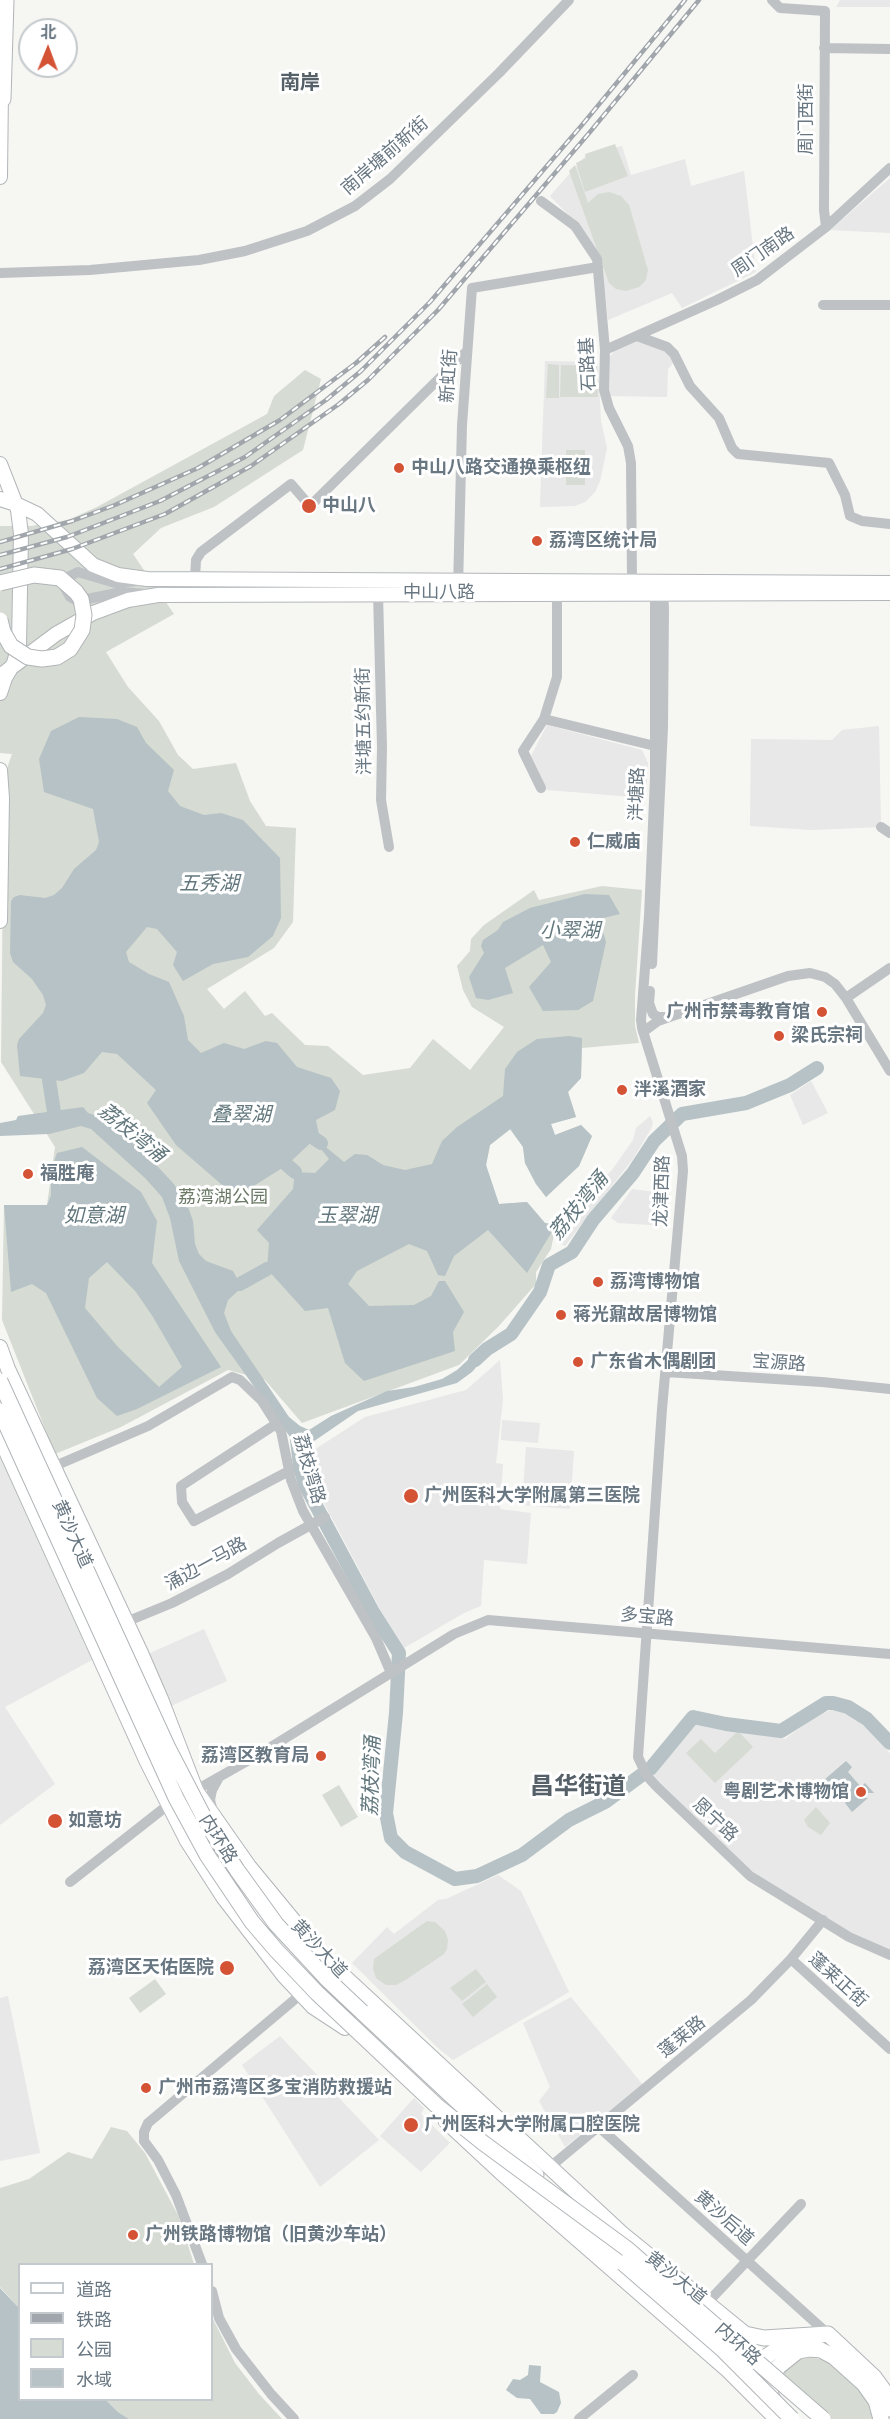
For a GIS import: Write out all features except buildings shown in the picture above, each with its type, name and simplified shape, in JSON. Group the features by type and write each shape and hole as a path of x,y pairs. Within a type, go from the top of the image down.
{"highway":[{"path":"1,97 5,7"},
{"path":"0,583 34,575 60,578 81,599 84,615 82,630 70,649 57,657 42,659 28,657 11,646 3,632 0,620"},
{"name":"黄沙大道","path":"0,1379 49,1469 78,1531 109,1631 169,1785"},
{"name":"内环路","path":"0,1379 168,1748 209,1827 276,1924 313,1964 355,2019 413,2060 626,2260 812,2419"},
{"name":"黄沙大道","path":"0,1413 33,1498 109,1631 170,1746 196,1790 249,1867 324,1958 581,2197 745,2334"},
{"name":"内环路","path":"0,1413 176,1798 197,1839 252,1922 288,1965 375,2049 444,2111 626,2247 823,2419"},
{"path":"135,1704 189,1807 239,1889 292,1954 355,2019 428,2087 443,2105"},
{"path":"217,1881 225,1869 233,1863 249,1867"},
{"name":"黄沙大道","path":"217,1881 283,1961 355,2019 549,2214 704,2349 777,2419"},
{"path":"283,1961 516,2172 626,2260 731,2357 792,2419"},
{"path":"413,2060 581,2197"},
{"path":"516,2172 549,2214"},
{"path":"704,2349 719,2354 733,2354 741,2346 745,2334 764,2338 828,2334 874,2377 885,2392 890,2409"},
{"path":"777,2419 759,2392 756,2379 759,2368 767,2356 782,2346 809,2336 828,2334"},
{"path":"777,2419 770,2391 772,2379 778,2367 798,2351 809,2349 821,2350 834,2357 864,2384 876,2401 881,2419"}],"main road":[{"path":"0,81 0,177"},
{"path":"0,464 16,504 21,534 19,637 15,658 3,675 0,693"},
{"name":"中山八路","path":"1,499 16,504 44,520 93,565 118,575 147,579 458,587 557,593 890,583"},
{"name":"中山八路","path":"3,675 56,634 93,613 128,600 158,595 378,593 458,587 632,581 678,593 890,593"},
{"path":"0,770 2,808 0,921"},
{"path":"0,1347 49,1469"},
{"path":"0,1438 33,1498"},
{"path":"109,1631 168,1805 247,1930 300,1995 321,2012 355,2019"},
{"name":"黄沙大道","path":"169,1785 217,1881"}],"street":[{"name":"南岸塘前新街","path":"0,273 102,269 199,260 245,251 307,231 355,206 390,179 491,81 569,0"},
{"name":"周门西街","path":"772,0 780,8 825,11 824,210 826,227"},
{"path":"824,48 890,48"},
{"name":"周门南路","path":"605,350 744,288 826,227 890,168"},
{"name":"石路基","path":"541,201 575,226 597,259 605,350 605,398 630,453 632,581"},
{"name":"新虹街","path":"458,587 462,425 472,288 598,267"},
{"path":"823,305 890,305"},
{"path":"637,336 667,347 674,354 690,386 719,418 732,448 738,453 829,463 845,495 850,516 862,521 890,524"},
{"path":"195,579 196,560 201,552 291,484 310,506 467,351"},
{"path":"147,579 115,583 78,572 68,577 65,588 70,597 78,601 122,592 158,595"},
{"path":"645,1034 654,941 662,790 664,621 658,589"},
{"name":"泮塘路","path":"645,1034 641,1004 649,916 658,589"},
{"name":"泮塘五约新街","path":"378,593 381,800 389,847"},
{"path":"542,788 523,751 544,719 557,677 557,593"},
{"path":"664,621 668,606 678,593"},
{"path":"544,719 655,746"},
{"path":"846,998 890,968"},
{"path":"645,1034 670,1017 797,974 810,973 825,977 835,984 846,998 890,1071"},
{"path":"649,1003 650,1009 658,1017 670,1017"},
{"name":"龙津西路","path":"645,1034 682,1156 682,1186 646,1634"},
{"name":"宝源路","path":"666,1372 822,1382 890,1389"},
{"name":"荔枝湾路","path":"49,1469 148,1426 232,1377 240,1380 255,1393 276,1424 283,1438 297,1499 376,1638 391,1673"},
{"path":"276,1424 181,1486 182,1502 194,1521 289,1471"},
{"name":"涌边一马路","path":"109,1631 172,1603 228,1574 325,1517"},
{"name":"多宝路","path":"391,1673 463,1629 488,1620 890,1654"},
{"name":"恩宁路","path":"646,1634 637,1751 645,1772 673,1803 750,1876 866,1945 890,1954"},
{"path":"169,1785 180,1790 196,1790 391,1673"},
{"path":"214,1816 210,1800 214,1783 218,1778"},
{"path":"70,1882 168,1805"},
{"name":"蓬莱路","path":"550,2167 751,2000 791,1959 823,1920"},
{"name":"蓬莱正街","path":"791,1959 890,2049"},
{"path":"201,2263 176,2195 158,2160 144,2140 144,2132 148,2123 300,1995"},
{"name":"黄沙后道","path":"599,2127 828,2334"},
{"path":"707,2303 801,2204"},
{"path":"213,2294 219,2318 236,2349 294,2419"},
{"path":"579,2419 633,2375"}],"shaded area":[{"path":"840,0 890,0 890,7 836,7"},
{"path":"622,146 631,175 685,159 691,186 744,171 756,272 682,308 672,293 608,320 601,260 577,224 550,196 587,154"},
{"path":"890,178 890,233 830,230"},
{"path":"638,340 666,351 673,363 668,369 667,397 609,396 609,358 615,350"},
{"path":"545,361 598,362 601,421 607,448 600,481 595,492 585,502 575,506 540,507"},
{"path":"547,725 642,750 648,763 646,798 547,790 531,756"},
{"path":"879,726 881,827 812,830 750,826 751,739 832,740 842,730"},
{"path":"811,1081 828,1113 803,1125 790,1095"},
{"path":"650,1116 653,1123 651,1129 633,1159 565,1246 557,1242 593,1189 612,1170 633,1140 636,1128"},
{"path":"632,1189 670,1194 667,1226 618,1223 611,1218"},
{"name":"广州医科大学附属第三医院","path":"500,1360 503,1399 496,1463 503,1464 500,1509 531,1513 527,1564 484,1560 481,1606 464,1613 404,1648 381,1611 315,1486 311,1457 317,1448 365,1417 466,1390"},
{"path":"502,1420 540,1423 538,1443 501,1440"},
{"path":"526,1447 574,1451 570,1509 522,1505"},
{"path":"0,1455 92,1660 5,1707 55,1784 0,1825"},
{"path":"204,1629 227,1681 171,1706 148,1654"},
{"path":"831,1710 848,1712 881,1741 890,1754 890,1952 872,1946 768,1883 747,1867 650,1775 694,1721 758,1730 785,1739 815,1716"},
{"path":"498,1875 521,1891 569,1992 453,2060 352,1963 387,1927 394,1934 438,1900 446,1899"},
{"path":"8,1996 40,2153 0,2161 0,1998"},
{"path":"571,1997 643,2085 565,2147 539,2101 550,2087 523,2023"},
{"path":"280,2036 379,2140 320,2187 242,2065"},
{"name":"广州医科大学附属口腔医院","path":"414,2098 424,2108 421,2114 450,2143 421,2172 380,2136"}],"green space":[{"path":"615,144 628,176 585,192 576,163 586,158 585,154"},
{"path":"575,165 588,203 598,194 609,192 621,196 629,205 648,270 646,280 639,287 626,291 616,289 609,283 569,171"},
{"path":"548,364 559,365 559,398 546,398"},
{"path":"561,365 597,366 598,397 560,397"},
{"name":"荔湾湖公园","path":"305,370 321,379 303,450 214,507 161,528 133,554 174,614 106,652 128,687 159,721 178,755 193,769 236,763 250,801 266,826 296,828 293,922 274,948 207,989 224,1009 245,991 265,1016 272,1013 305,1045 328,1046 363,1075 410,1068 433,1039 470,1070 504,1027 472,1007 463,990 457,966 470,951 471,939 484,925 534,890 539,900 602,886 642,890 635,995 635,1026 639,1043 582,1048 581,1078 568,1092 576,1117 551,1124 555,1135 581,1125 592,1136 579,1166 546,1197 525,1163 523,1147 511,1129 490,1145 486,1165 499,1204 527,1202 545,1223 556,1225 551,1249 536,1272 536,1284 498,1327 459,1365 302,1423 265,1380 228,1370 121,1427 55,1454 2,1320 4,1205 47,1205 55,1147 1,1062 4,777 12,754 0,753 0,526 31,526 68,520 97,507 267,414 274,396"},
{"path":"566,450 585,450 585,485 566,485"},
{"path":"738,1731 753,1747 715,1783 686,1753 701,1739 715,1753"},
{"path":"339,1785 358,1817 341,1827 322,1795"},
{"path":"816,1807 830,1823 821,1835 808,1827 804,1820"},
{"path":"427,1921 435,1922 445,1931 448,1940 444,1954 396,1985 386,1985 376,1978 373,1969 374,1959"},
{"path":"476,1969 486,1982 462,2001 450,1988"},
{"path":"155,1979 166,1994 140,2013 129,1998"},
{"path":"487,1984 497,1997 473,2017 462,2004"},
{"path":"111,2127 127,2131 145,2153 179,2217 194,2263 18,2263 18,2307 0,2287 0,2188 29,2179 68,2152 92,2159"},
{"path":"213,2319 235,2363 282,2419 129,2419 107,2401 213,2401"},
{"path":"806,2357 821,2359 834,2365 865,2392 875,2419 830,2419 780,2375"}],"water":[{"name":"五秀湖","path":"79,717 117,719 137,727 146,743 174,770 168,791 180,806 204,815 221,813 243,820 280,858 281,918 273,936 248,957 213,964 183,981 173,965 177,952 157,929 147,927 126,952 129,962 169,982 184,1016 188,1040 201,1053 224,1043 244,1049 266,1041 277,1043 297,1067 331,1078 340,1091 335,1110 316,1120 319,1135 287,1165 236,1197 176,1145 147,1103 156,1090 117,1054 102,1052 84,1073 62,1081 20,1076 17,1045 19,1039 43,1013 46,1005 43,995 32,979 13,962 10,953 11,901 20,895 45,898 54,895 62,888 74,869 96,850 99,842 93,809 44,792 39,759 51,731"},
{"name":"小翠湖","path":"585,894 609,895 620,914 599,919 606,942 593,1001 578,1010 543,1011 529,987 551,962 543,945 505,968 513,993 488,1000 476,998 469,977 484,953 481,946 483,940 498,930 503,922 530,908"},
{"name":"玉翠湖","path":"569,1036 582,1038 581,1078 568,1092 576,1117 551,1124 555,1135 581,1125 592,1136 579,1166 546,1197 525,1163 523,1147 510,1129 490,1145 486,1165 499,1204 527,1202 545,1223 556,1225 527,1273 488,1230 454,1256 445,1276 438,1275 427,1251 409,1244 357,1271 348,1284 369,1306 414,1305 431,1296 439,1281 445,1281 464,1312 453,1332 455,1351 364,1381 345,1363 328,1308 305,1311 267,1269 269,1243 257,1230 293,1189 295,1172 315,1173 329,1159 321,1149 321,1143 344,1162 355,1154 367,1155 383,1165 405,1170 432,1164 442,1141 457,1127 503,1096 505,1069 517,1052 537,1039"},
{"path":"83,1107 88,1113 116,1122 173,1183 186,1201 193,1221 195,1244 199,1254 206,1261 233,1271 240,1284 239,1290 228,1300 224,1313 231,1331 289,1417 300,1426 309,1430 331,1416 387,1391 414,1387 442,1379 457,1370 482,1347 490,1351 472,1372 457,1383 358,1411 304,1448 293,1446 293,1441 215,1332 179,1261 170,1218 162,1197 145,1178 91,1129 81,1126 49,1134 0,1136 0,1123 16,1120 18,1116"},
{"name":"如意湖","path":"82,1147 141,1192 157,1221 152,1263 221,1367 137,1409 117,1416 97,1398 46,1293 32,1284 11,1292 4,1205 47,1205 51,1195 51,1170 57,1153","holes":["107,1262 136,1292 182,1367 159,1387 118,1347 85,1308 89,1278"]},
{"path":"846,1761 852,1767 848,1772 861,1787 865,1783 874,1793 858,1793 858,1797 868,1798 852,1812 845,1803 849,1799 839,1788 834,1792 824,1780"},
{"path":"0,2288 18,2307 18,2401 107,2401 129,2419 0,2419"},
{"path":"529,2365 541,2366 540,2382 559,2392 561,2403 554,2414 541,2414 530,2399 517,2398 506,2390 513,2379 520,2380 528,2375"}],"waterway":[{"name":"荔枝湾涌","path":"475,1360 487,1349 511,1334 540,1292 549,1265 572,1252 593,1220 633,1173 654,1141 682,1114 746,1103 790,1085 817,1068"},
{"path":"49,1080 55,1118"},
{"path":"315,1139 321,1143"},
{"path":"287,1165 295,1172"},
{"path":"240,1284 267,1269"},
{"name":"荔枝湾涌","path":"297,1439 300,1467 305,1485 373,1612 399,1653 396,1713 386,1813 391,1838 405,1852 455,1879 477,1876 522,1855 569,1820 605,1802 651,1768 693,1717 781,1731 826,1703 833,1703 848,1707 867,1719 890,1743"}],"railway":[{"path":"0,555 67,537 160,501 245,457 326,400 361,371 430,302 582,125 685,0"},
{"path":"0,569 72,549 165,514 251,466 339,404 368,380 438,310 699,0"},
{"path":"0,542 72,521 115,505 198,468 280,420 356,363 385,337"}],"place":[{"name":"中山八路交通换乘枢纽","path":"399,468"},
{"name":"中山八","path":"309,506"},
{"name":"荔湾区统计局","path":"537,541"},
{"name":"仁威庙","path":"575,842"},
{"name":"广州市禁毒教育馆","path":"822,1012"},
{"name":"梁氏宗祠","path":"779,1036"},
{"name":"泮溪酒家","path":"622,1090"},
{"name":"福胜庵","path":"28,1174"},
{"name":"荔湾博物馆","path":"598,1282"},
{"name":"蒋光鼐故居博物馆","path":"561,1315"},
{"name":"广东省木偶剧团","path":"578,1362"},
{"name":"广州医科大学附属第三医院","path":"411,1496"},
{"name":"荔湾区教育局","path":"321,1756"},
{"name":"粤剧艺术博物馆","path":"861,1792"},
{"name":"如意坊","path":"55,1821"},
{"name":"荔湾区天佑医院","path":"227,1968"},
{"name":"广州市荔湾区多宝消防救援站","path":"146,2088"},
{"name":"广州医科大学附属口腔医院","path":"411,2125"},
{"name":"广州铁路博物馆（旧黄沙车站）","path":"133,2235"}],"district":[{"name":"南岸","path":"300,83"},
{"name":"昌华街道","path":"578,1787"}],"water label":[{"name":"叠翠湖","path":"241,1115"}]}
